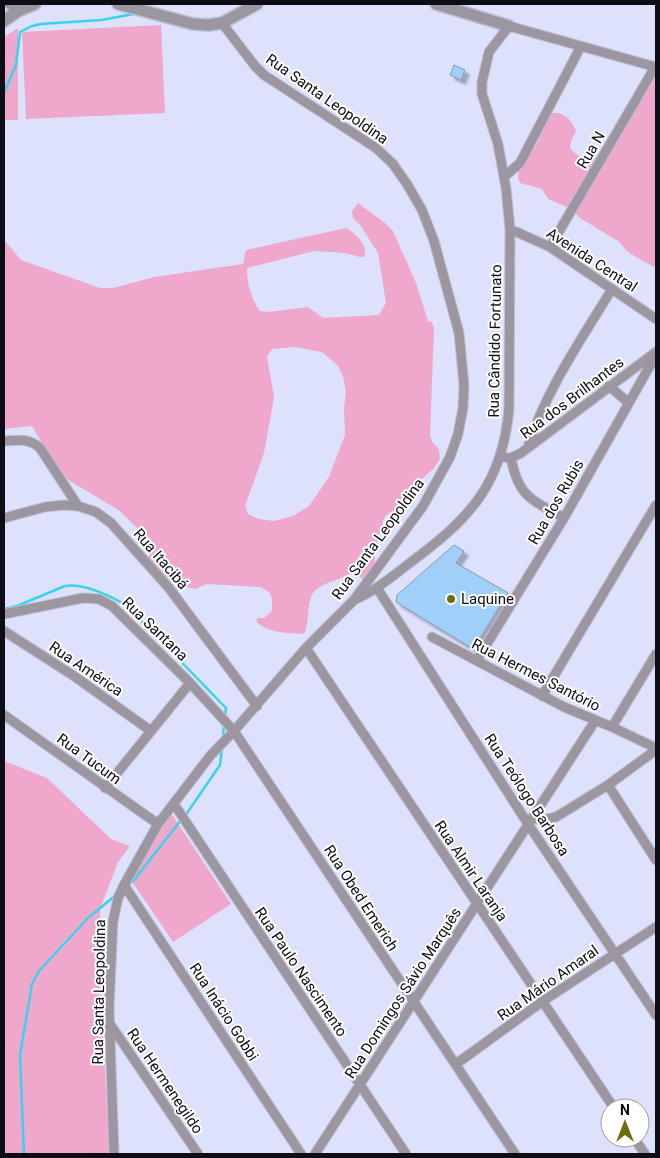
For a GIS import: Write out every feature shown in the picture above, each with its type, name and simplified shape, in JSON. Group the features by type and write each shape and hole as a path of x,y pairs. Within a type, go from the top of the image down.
{"street":[{"path":"4,22 14,7 35,4"},
{"path":"118,4 193,24 209,25 222,23 257,4"},
{"path":"436,4 656,67"},
{"name":"Rua Santa Leopoldina","path":"114,1154 110,1023 113,921 118,898 124,885 158,824 210,756 234,732 306,648 354,600 423,506 450,457 458,434 463,408 464,385 459,333 434,241 422,210 407,184 393,164 376,148 264,75 222,23"},
{"name":"Rua Cândido Fortunato","path":"354,600 377,588 437,543 472,509 488,484 501,457 507,430 509,408 510,229 498,144 482,94 482,82 488,52 509,26"},
{"path":"504,177 520,163 580,46"},
{"name":"Rua N","path":"550,247 656,67"},
{"name":"Avenida Central","path":"510,229 550,247 656,318"},
{"path":"528,448 541,410 564,367 612,289"},
{"name":"Rua dos Brilhantes","path":"511,458 528,448 609,386 656,354"},
{"name":"Rua dos Rubis","path":"477,660 564,518 656,354"},
{"path":"609,386 629,403"},
{"path":"4,441 22,440 34,442 40,448 78,506"},
{"path":"501,457 511,458 516,480 529,498 564,518"},
{"name":"Rua Itacibá","path":"4,518 45,507 64,505 78,506 96,512 111,523 169,588 257,706"},
{"path":"542,696 656,505"},
{"name":"Rua Teólogo Barbosa","path":"377,588 656,1015"},
{"name":"Rua Santana","path":"4,614 83,598 99,599 112,606 190,683 234,732"},
{"name":"Rua América","path":"4,630 74,676 151,731"},
{"name":"Rua Hermes Santório","path":"432,637 542,696 656,749"},
{"name":"Rua Almir Laranja","path":"306,648 607,1098"},
{"path":"612,727 656,654"},
{"path":"105,788 190,683"},
{"name":"Rua Tucum","path":"4,715 158,824"},
{"name":"Rua Domingos Sávio Marquês","path":"315,1154 595,721"},
{"name":"Rua Obed Emerich","path":"234,732 515,1154"},
{"path":"530,821 556,816 608,785 656,749"},
{"path":"608,785 656,860"},
{"name":"Rua Paulo Nascimento","path":"174,804 406,1154"},
{"name":"Rua Inácio Gobbi","path":"124,885 301,1154"},
{"name":"Rua Mário Amaral","path":"456,1064 543,1002 656,927"},
{"name":"Rua Hermenegildo","path":"110,1023 198,1154"}],"shaded area":[{"path":"161,25 165,113 26,119 22,32"},
{"path":"18,28 18,120 4,120 4,37"},
{"path":"656,77 656,268 633,255 618,241 580,218 571,209 548,199 542,189 520,183 518,178 519,168 539,140 543,126 552,113 564,115 574,127 576,131 571,141 570,148 572,151 586,159 597,158 611,144"},
{"path":"358,203 393,231 416,283 428,321 432,322 434,328 430,436 433,443 439,449 440,459 434,468 415,485 404,505 384,518 375,551 374,573 365,581 356,574 351,573 318,588 311,597 305,632 303,634 278,632 261,626 257,622 257,618 264,618 272,611 272,599 268,591 260,587 207,584 195,589 174,583 166,578 149,558 150,541 120,511 60,475 32,426 4,429 4,240 21,260 100,288 113,288 154,277 243,264 246,250 346,228 357,236 363,244 365,248 364,257 345,253 314,251 251,267 247,269 247,275 252,297 260,311 269,312 308,307 323,318 379,315 386,303 378,253 361,226 353,218 352,211","holes":["294,347 322,352 338,366 343,376 346,392 344,408 345,435 329,477 309,506 293,516 274,521 259,519 248,514 245,506 264,453 274,397 267,357 272,349"]},
{"path":"4,761 47,778 111,839 130,846 118,862 100,909 100,988 110,1154 4,1154"},
{"path":"171,813 231,904 173,942 131,880"}],"building":[{"path":"454,65 465,70 461,80 450,75"},
{"name":"Laquine","path":"454,545 464,551 456,563 508,593 473,649 396,602 397,595"}],"waterway":[{"path":"4,93 16,65 20,32 41,24 101,20 134,14"},
{"path":"4,609 17,606 65,586 88,588 112,598 126,605 226,708 225,717"},
{"path":"223,737 224,725"},
{"path":"185,816 220,765 222,748"},
{"path":"128,885 181,820"},
{"path":"24,1154 20,1055 32,984 39,971 88,918 116,895"}],"place":[{"name":"Laquine","path":"451,599"}]}
